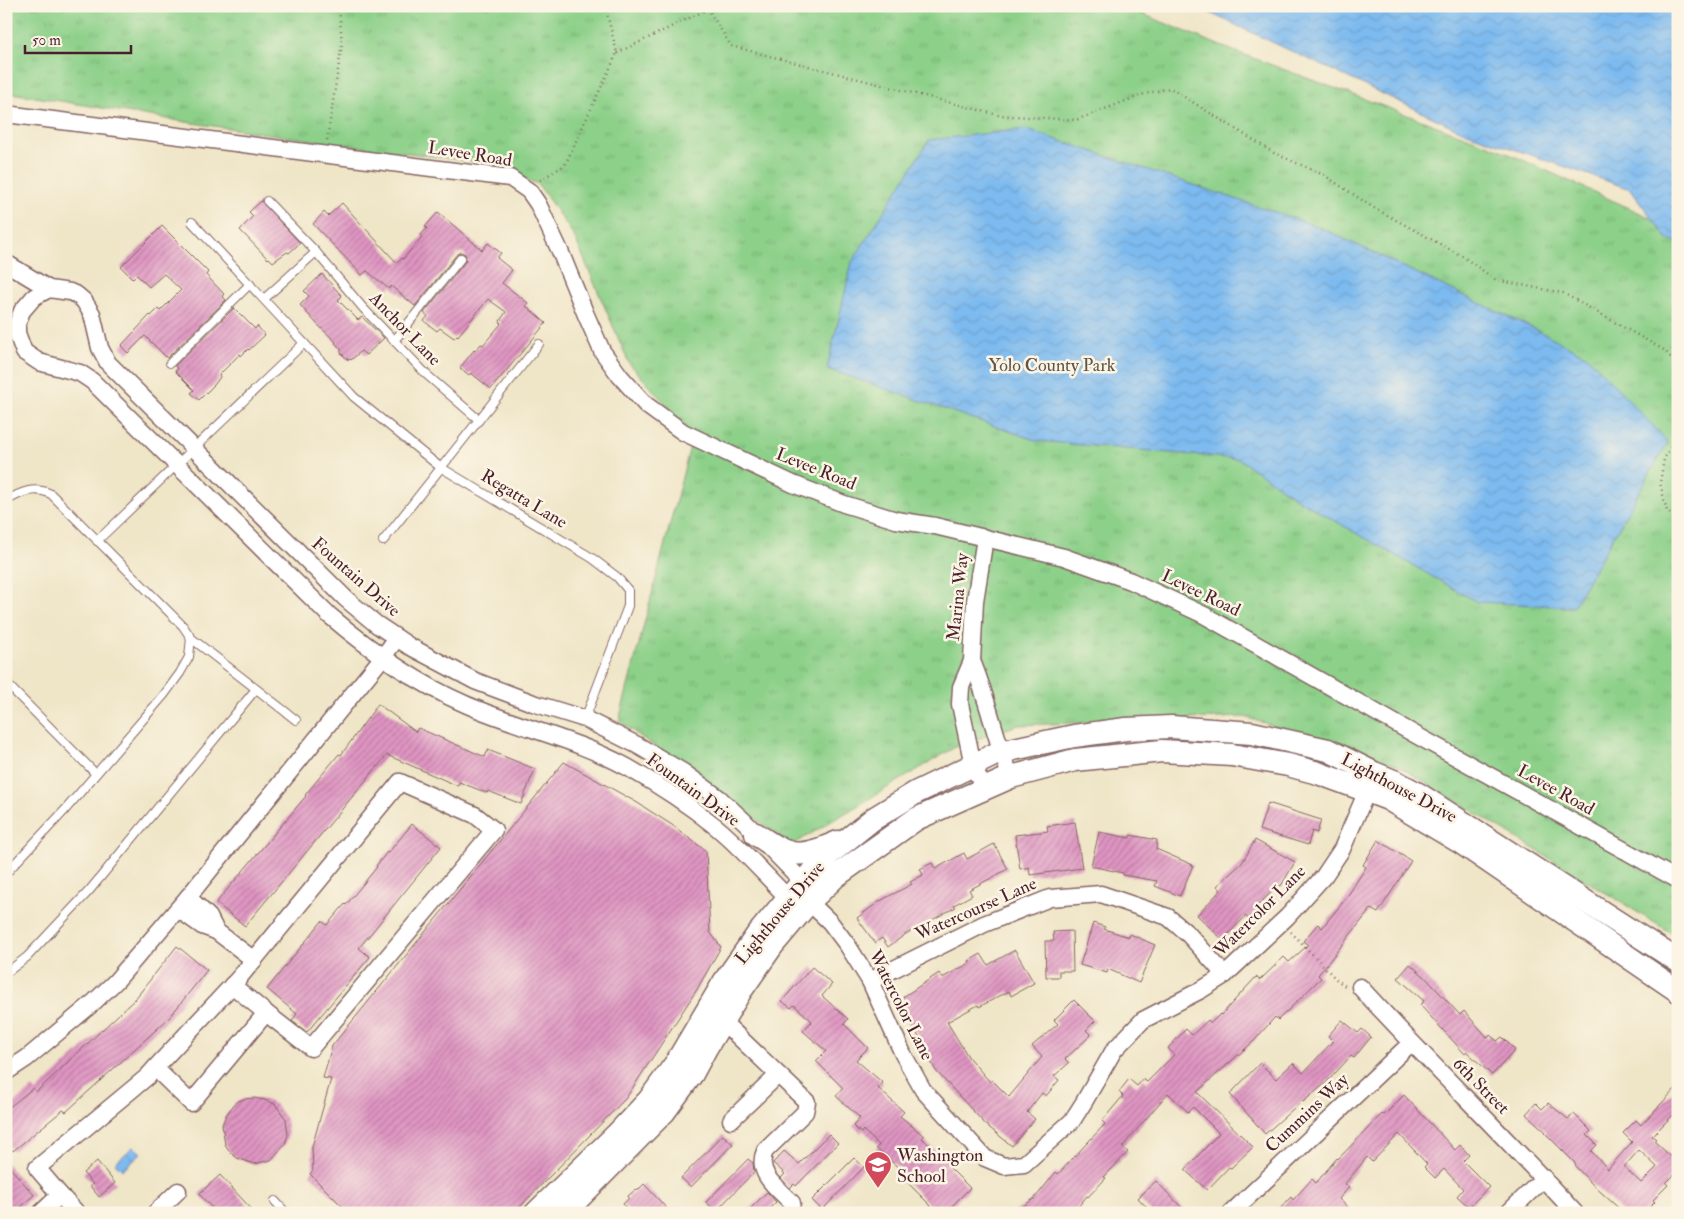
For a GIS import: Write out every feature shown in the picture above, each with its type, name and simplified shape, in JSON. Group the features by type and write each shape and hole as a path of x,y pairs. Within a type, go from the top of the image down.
{"street":[{"name":"Levee Road","path":"6,114 510,178 529,191 538,204 602,351 620,376 646,405 683,432 793,484 896,520 936,526 1064,557 1131,581 1204,615 1424,740 1678,880"},
{"name":"Fountain Drive","path":"6,263 49,290 70,292 84,301 92,314 100,348 108,363 346,599 409,646 475,682 584,719 637,745 682,772 719,798 756,834 800,894"},
{"path":"17,324 22,311 34,297 49,290"},
{"name":"Fountain Drive","path":"6,311 17,324 17,333 24,352 39,362 80,373 92,381 329,615 362,644 399,669 464,703 520,726 581,747 626,767 715,826 800,894"},
{"name":"Marina Way","path":"984,788 974,766 960,704 961,687 972,661 975,602 985,538"},
{"path":"6,1072 27,1058 93,1003 116,981 183,903 397,638"},
{"name":"Marina Way","path":"972,661 981,684 1000,752 1011,777"},
{"name":"Lighthouse Drive","path":"572,1208 664,1112 692,1074 722,1021 772,946 800,894 828,855 874,819 917,792 1000,752 1074,736 1126,729 1170,727 1252,733 1328,750 1420,795 1678,961"},
{"name":"Lighthouse Drive","path":"536,1213 649,1100 676,1063 724,982 757,935 800,894 836,876 913,821 1011,777 1075,760 1162,751 1232,756 1288,765 1318,773 1388,799 1460,842 1678,991"},
{"path":"72,1211 36,1168 147,1077 254,960 400,782 475,815 494,830 311,1048 232,985"},
{"name":"Watercolor Lane","path":"800,894 830,922 870,980 903,1054 923,1090 985,1158 1004,1166 1024,1164 1072,1121 1114,1050 1143,1020 1201,990 1225,974 1282,921 1324,876 1342,849 1367,791"},
{"path":"756,834 777,849 796,854 814,852 852,835"},
{"name":"Watercourse Lane","path":"870,980 984,924 1050,898 1101,894 1168,917 1189,935 1225,974"},
{"path":"183,903 202,926 216,931 254,960"},
{"name":"6th Street","path":"1360,987 1411,1043 1576,1213"},
{"path":"155,1068 191,1103 266,1013"},
{"path":"722,1021 807,1102 805,1112 765,1152 761,1159 765,1175 792,1203"},
{"name":"Cummins Way","path":"1231,1213 1411,1043"},
{"path":"731,1120 778,1074"},
{"path":"1508,1213 1544,1178"},
{"path":"155,1213 178,1191"},
{"path":"41,1213 60,1195"}],"lane":[{"name":"Anchor Lane","path":"267,201 316,252 363,308 394,341 427,375 479,420"},
{"name":"Regatta Lane","path":"192,222 354,396 440,467 592,558 617,577 628,590 628,606 584,719"},
{"path":"264,299 316,252"},
{"path":"394,341 461,258"},
{"path":"170,363 250,284"},
{"path":"97,541 304,343"},
{"path":"383,541 539,344"},
{"path":"6,501 16,495 40,489 51,494 183,626 192,638 296,720"},
{"path":"6,874 65,810 164,695 180,673 189,656 192,638"},
{"path":"6,683 95,774"},
{"path":"6,973 27,957 89,891 256,689"},
{"path":"275,1201 286,1213"}],"path":[{"path":"325,154 342,44 339,6"},
{"path":"529,191 540,180 565,166 617,53 605,6"},
{"path":"617,53 708,9 731,46 998,114 1076,120 1144,94 1170,88 1274,153 1324,175 1374,208 1462,256 1496,280 1563,293 1664,350 1678,365"},
{"path":"1678,434 1664,459 1660,483 1667,511 1678,521"},
{"path":"1282,921 1336,979 1352,992 1360,987"}],"green space":[{"name":"Yolo County Park","path":"6,6 1123,6 1223,47 1494,147 1678,230 1678,937 1397,765 1245,717 1018,725 957,746 792,845 619,721 693,435 629,363 574,236 538,184 478,162 186,122 6,92"}],"water":[{"path":"1195,6 1678,6 1678,243 1667,238 1630,189 1464,132"},
{"path":"1025,129 1317,226 1545,334 1587,356 1668,442 1573,607 1477,602 1302,502 1239,459 1038,441 827,369 852,262 929,140"},
{"path":"134,1146 141,1153 122,1170 115,1163"}],"building":[{"path":"261,201 300,243 289,253 287,252 273,262 240,230 253,216 249,212"},
{"path":"342,203 397,263 403,259 422,237 421,235 427,228 425,227 438,212 482,250 488,243 501,253 497,258 512,270 502,283 528,303 526,306 546,323 491,389 471,373 469,375 460,368 474,350 481,344 483,345 501,324 500,321 506,312 488,299 458,336 454,338 440,328 437,331 424,321 428,316 424,313 466,261 465,254 461,252 457,254 415,306 391,286 389,289 367,271 362,275 313,224 324,212 328,216"},
{"path":"162,226 208,272 206,275 224,294 222,296 226,300 167,358 145,336 128,353 121,346 150,315 158,309 160,311 181,290 164,274 149,287 137,275 133,279 121,267"},
{"path":"322,274 342,296 338,300 358,320 362,317 384,338 366,355 361,351 351,360 348,360 341,353 341,349 336,342 300,305 309,296 304,291"},
{"path":"234,308 255,329 257,326 265,335 249,350 241,356 240,354 219,375 220,377 215,384 199,400 191,393 194,390 175,371 178,369 175,366"},
{"path":"378,704 416,732 418,728 485,757 488,750 535,769 521,804 459,782 458,786 387,755 245,926 216,903 339,754 341,755"},
{"path":"564,762 636,802 672,825 706,851 710,932 721,947 696,991 626,1098 514,1213 349,1213 310,1174 313,1170 312,1147 331,1079 323,1078 332,1046"},
{"path":"1268,803 1321,820 1317,833 1312,831 1308,845 1259,830"},
{"path":"1075,822 1082,868 1030,875 1029,867 1020,869 1015,835 1048,831 1047,826"},
{"path":"412,824 441,847 359,948 370,957 307,1032 292,1021 297,1014 267,989 322,921 327,925 346,905 387,852"},
{"path":"1099,832 1130,838 1130,835 1157,840 1156,849 1193,865 1180,896 1155,886 1157,881 1123,875 1123,873 1091,866"},
{"path":"1255,840 1295,862 1281,886 1279,885 1257,906 1260,909 1248,919 1246,916 1223,940 1197,915 1221,890 1217,886 1242,863"},
{"path":"1378,840 1411,861 1378,913 1371,909 1318,975 1321,978 1278,1020 1275,1017 1254,1041 1197,1092 1253,1147 1231,1168 1229,1167 1207,1190 1185,1170 1219,1133 1193,1107 1188,1112 1168,1093 1122,1147 1128,1152 1073,1213 1013,1213 1035,1198 1056,1172 1058,1174 1105,1124 1102,1121 1123,1096 1119,1092 1129,1079 1137,1086 1143,1079 1147,1082 1174,1055 1168,1048 1186,1029 1192,1035 1208,1020 1211,1023 1221,1015 1256,977 1260,980 1284,957 1289,962 1308,945 1303,941 1318,924 1322,928 1347,897 1366,867 1363,865"},
{"path":"994,844 1008,869 969,890 972,895 954,905 956,907 906,934 888,947 882,938 875,943 857,918 880,901 912,884 910,882 923,875 920,869 932,863 935,869 964,853 967,859"},
{"path":"1093,923 1105,927 1104,929 1129,937 1130,934 1155,945 1139,983 1108,969 1107,973 1080,965"},
{"path":"1072,931 1073,971 1059,971 1059,977 1046,977 1045,941 1054,941 1053,932"},
{"path":"177,946 207,970 169,1018 66,1112 63,1110 13,1151 6,1143 6,1110 33,1088 36,1092 135,999"},
{"path":"1015,950 1034,983 1011,996 1009,991 947,1022 969,1058 990,1082 992,1080 1009,1097 1042,1057 1032,1046 1058,1024 1054,1020 1074,1000 1095,1021 1086,1030 1091,1035 1065,1059 1069,1063 1054,1076 1059,1080 1046,1096 1042,1093 1027,1112 1035,1119 1012,1146 985,1124 936,1071 930,1060 932,1058 900,1006 907,1003 903,997 939,973 942,978 970,963 969,961 981,954 988,965"},
{"path":"1410,964 1425,977 1460,1015 1464,1011 1488,1038 1490,1035 1497,1041 1502,1037 1515,1050 1492,1075 1467,1052 1465,1054 1420,1005 1424,1001 1398,978"},
{"path":"812,967 832,984 822,996 848,1019 844,1024 868,1048 856,1060 883,1083 878,1088 904,1112 900,1116 924,1136 922,1138 970,1188 945,1213 938,1213 897,1172 900,1169 876,1148 879,1145 863,1130 861,1133 853,1126 860,1118 836,1096 843,1088 816,1061 826,1051 803,1031 812,1021 794,1005 791,1008 782,1001"},
{"path":"1342,1020 1358,1033 1362,1029 1371,1037 1354,1058 1351,1056 1327,1082 1302,1101 1265,1134 1230,1094 1260,1063 1276,1079 1293,1063 1303,1073 1333,1041 1328,1036"},
{"path":"1678,1086 1678,1110 1652,1136 1656,1139 1654,1141 1678,1163 1678,1171 1666,1183 1668,1185 1653,1200 1655,1202 1644,1213 1624,1213 1593,1185 1546,1132 1526,1114 1536,1103 1542,1109 1548,1103 1568,1119 1574,1114 1591,1131 1587,1135 1597,1145 1591,1151 1608,1169 1632,1142 1623,1133 1636,1120 1641,1125","holes":["1639,1150 1657,1167 1641,1183 1624,1167"]},
{"path":"1404,1095 1455,1150 1460,1145 1469,1155 1463,1161 1489,1187 1469,1207 1457,1196 1463,1189 1444,1169 1435,1178 1424,1167 1427,1164 1399,1134 1372,1162 1367,1157 1345,1184 1349,1187 1339,1199 1354,1213 1276,1213 1291,1197 1293,1200 1312,1179 1316,1183 1337,1158"},
{"path":"254,1098 275,1104 286,1119 288,1135 285,1144 271,1160 254,1164 237,1158 230,1152 225,1144 222,1125 226,1115 236,1102"},
{"path":"829,1134 838,1143 796,1186 794,1184 790,1188 781,1178 785,1174 773,1163 784,1151 799,1164"},
{"path":"723,1135 733,1144 691,1187 681,1178"},
{"path":"854,1158 864,1167 822,1210 812,1200"},
{"path":"748,1159 753,1163 754,1172 716,1211 706,1202"},
{"path":"97,1161 115,1183 99,1197 90,1186 93,1184 83,1173"},
{"path":"6,1163 34,1195 14,1213 6,1213"},
{"path":"220,1175 255,1213 217,1213 199,1194"},
{"path":"1156,1181 1187,1213 1152,1213 1138,1198"},
{"path":"644,1184 671,1213 630,1213 623,1204 629,1198 628,1196"},
{"path":"767,1192 776,1202 765,1213 746,1213"}],"place":[{"name":"Washington School","path":"878,1189"}]}
